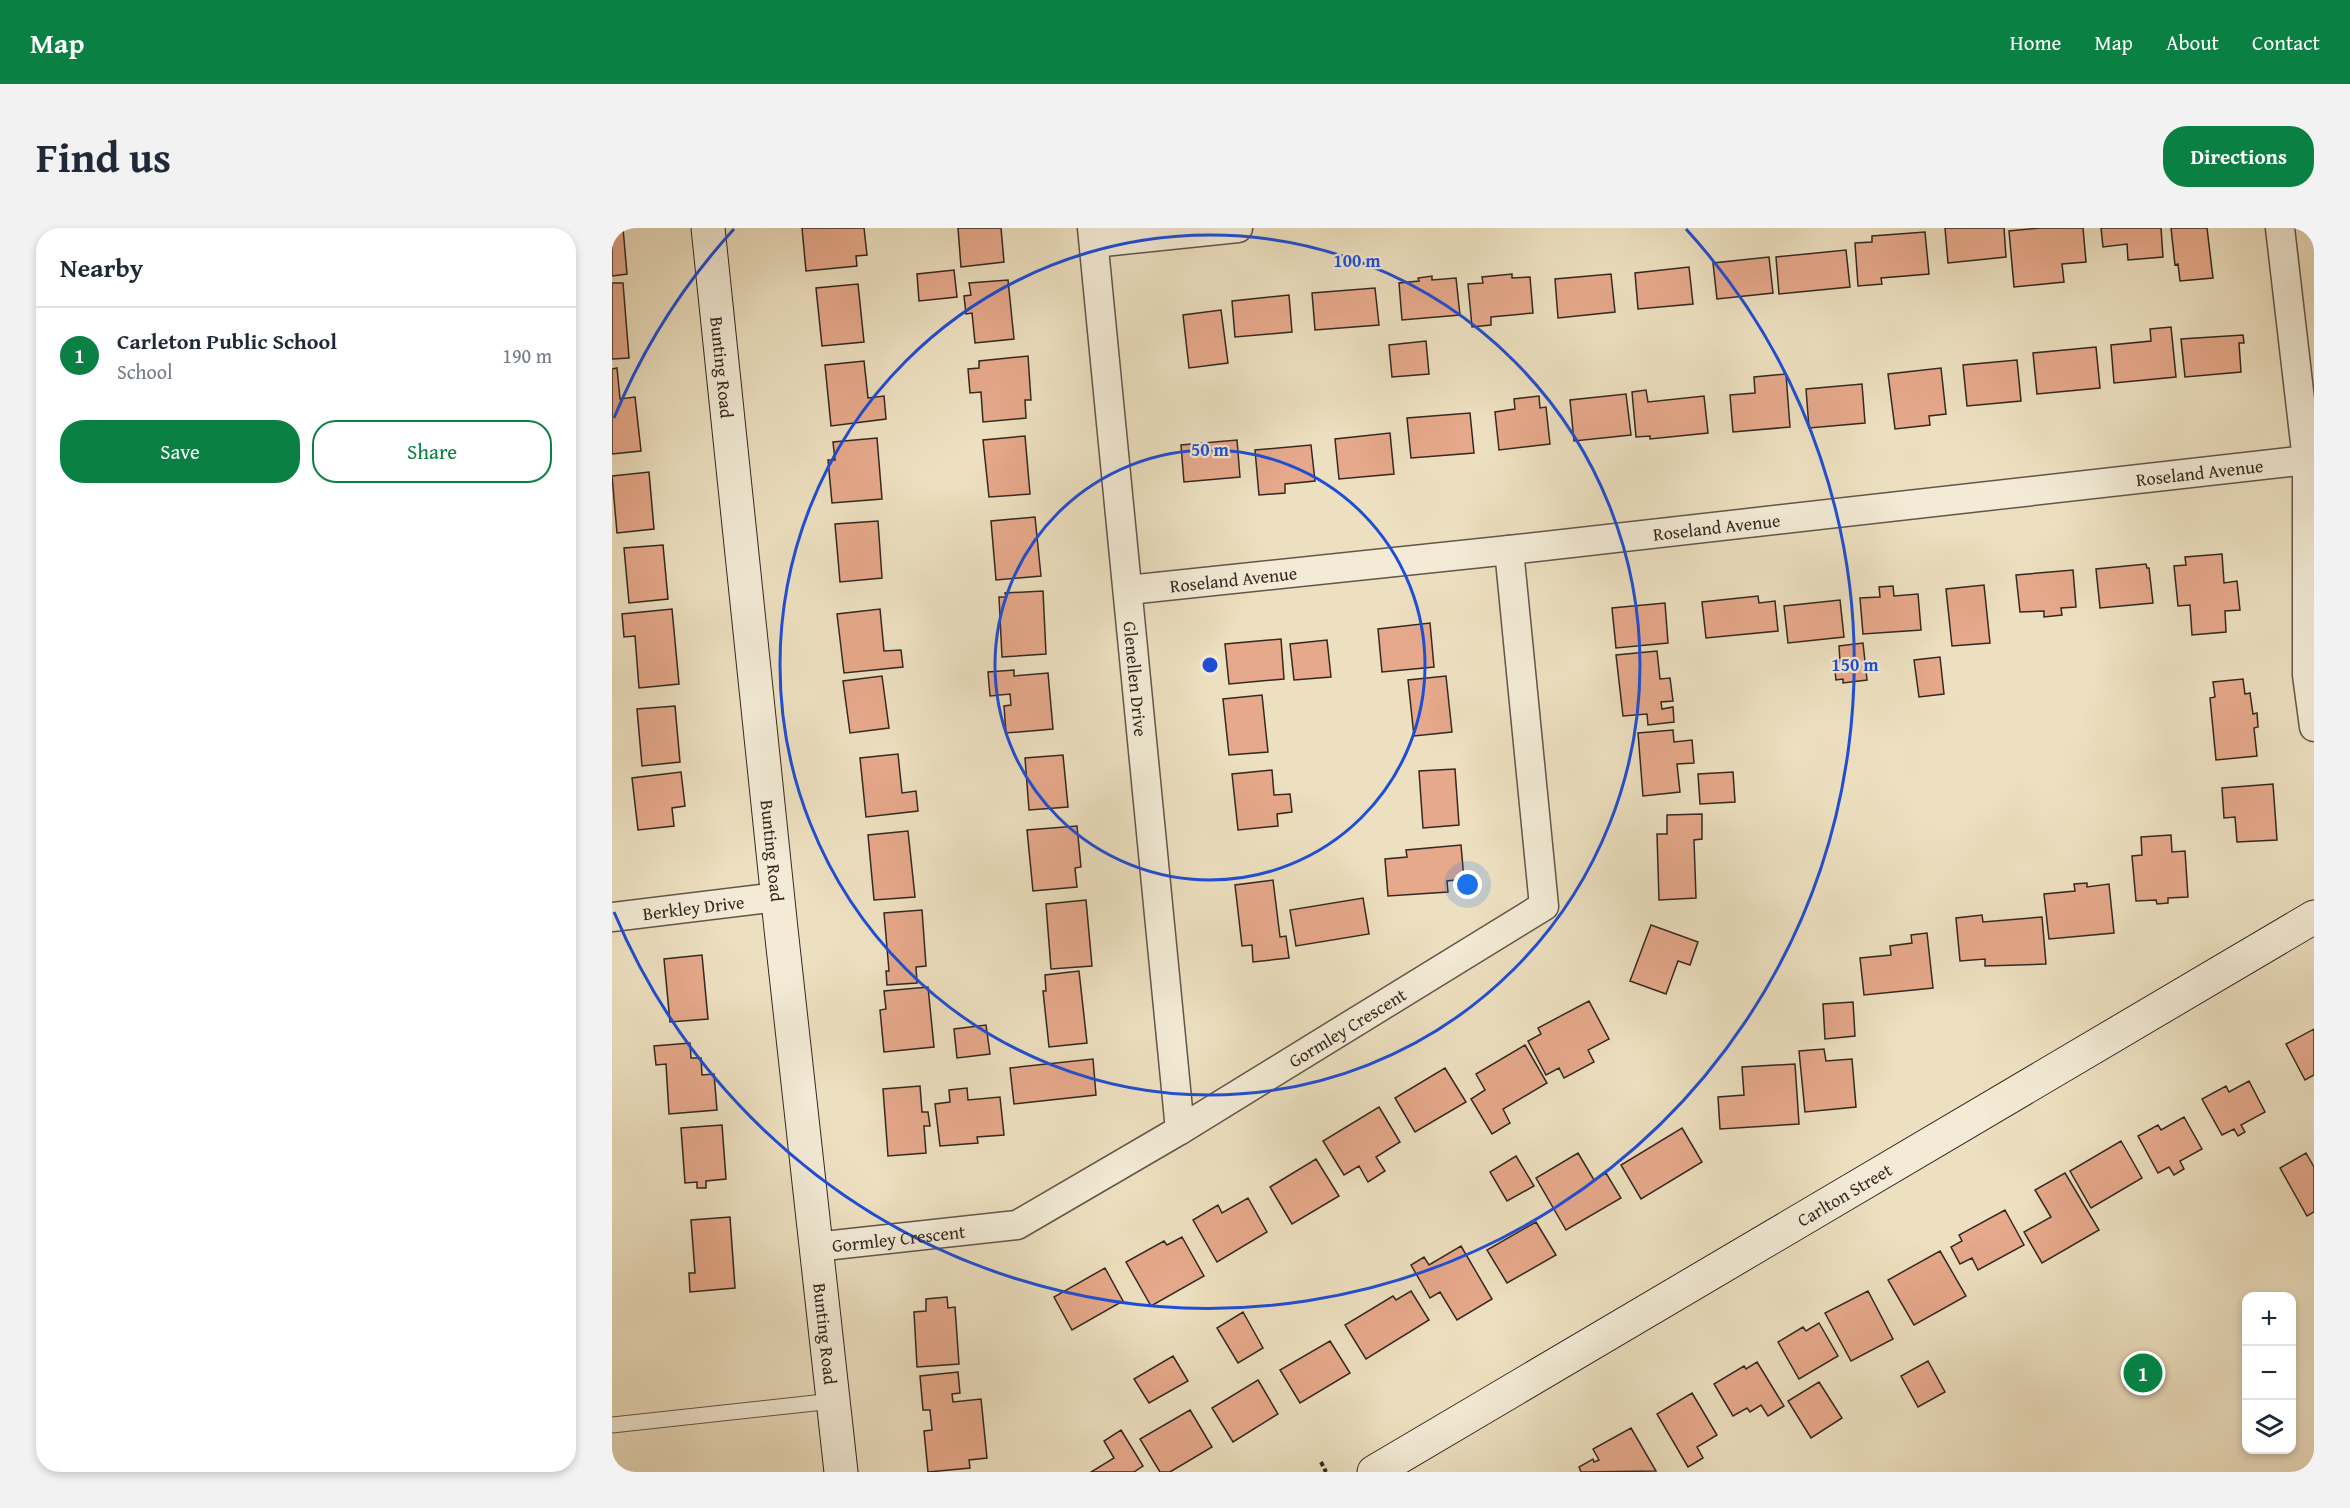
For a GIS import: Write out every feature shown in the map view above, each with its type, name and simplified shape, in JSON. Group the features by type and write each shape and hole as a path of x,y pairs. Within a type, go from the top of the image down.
{"main road":[{"name":"Bunting Road","path":"708,228 777,897 841,1472"},
{"name":"Carlton Street","path":"1374,1472 2314,916"}],"street":[{"path":"1093,235 1238,228"},
{"path":"2280,228 2307,460 2307,675 2314,726"},
{"name":"Glenellen Drive","path":"1093,235 1180,1130"},
{"name":"Roseland Avenue","path":"1128,590 1509,550 2307,460"},
{"name":"Gormley Crescent","path":"815,1248 1017,1225 1180,1130 1544,906 1509,550"},
{"name":"Berkley Drive","path":"612,917 777,897"}],"lane":[{"path":"612,1425 833,1401"}],"path":[{"path":"1321,1462 1326,1472"}],"building":[{"path":"612,228 623,228 627,274 612,276"},
{"path":"802,228 864,228 867,255 856,256 857,266 806,271"},
{"path":"958,228 1001,228 1004,262 961,267"},
{"path":"1945,228 2004,228 2006,257 1948,263"},
{"path":"2083,228 2086,262 2062,264 2064,282 2014,287 2009,231"},
{"path":"2101,228 2161,228 2163,257 2128,260 2127,244 2103,247"},
{"path":"2171,228 2207,228 2213,278 2180,281 2178,264 2175,265"},
{"path":"1925,232 1929,274 1881,278 1882,284 1858,286 1855,243 1872,242 1872,236"},
{"path":"1846,250 1850,287 1779,294 1776,257"},
{"path":"1769,257 1773,293 1717,299 1713,263"},
{"path":"1689,267 1693,304 1638,309 1635,273"},
{"path":"954,270 957,297 919,301 917,274"},
{"path":"1512,274 1512,278 1530,277 1533,313 1491,317 1491,325 1472,327 1468,284 1483,283 1482,277"},
{"path":"1611,274 1615,312 1558,318 1555,279"},
{"path":"1432,276 1432,280 1456,278 1460,315 1402,320 1399,283 1419,281 1418,278"},
{"path":"1008,280 1014,339 975,343 972,313 966,314 964,296 971,295 969,283"},
{"path":"612,283 623,283 629,358 612,359"},
{"path":"858,284 864,342 822,346 816,288"},
{"path":"1375,288 1379,325 1315,330 1312,293"},
{"path":"1289,295 1292,332 1235,337 1232,301"},
{"path":"1221,310 1228,363 1189,368 1183,315"},
{"path":"2171,327 2176,377 2114,383 2111,345 2151,341 2150,329"},
{"path":"2243,335 2244,343 2239,343 2241,372 2185,377 2181,339"},
{"path":"1426,341 1429,374 1392,377 1389,345"},
{"path":"2096,347 2100,388 2037,394 2033,353"},
{"path":"1028,356 1031,400 1025,400 1026,418 983,422 981,392 970,393 968,369 979,368 979,361"},
{"path":"2017,360 2021,401 1967,406 1963,365"},
{"path":"864,361 868,398 884,396 886,419 831,426 825,365"},
{"path":"617,368 620,399 635,397 641,451 612,454 612,369"},
{"path":"1941,368 1946,414 1929,416 1930,425 1895,429 1888,374"},
{"path":"1786,374 1790,427 1733,432 1730,395 1755,393 1754,377"},
{"path":"1862,384 1865,423 1809,428 1806,389"},
{"path":"1646,390 1648,402 1704,396 1708,433 1650,439 1650,436 1636,437 1632,392"},
{"path":"1626,394 1631,435 1574,441 1570,400"},
{"path":"1539,396 1540,408 1546,407 1550,444 1499,450 1495,412 1515,409 1514,399"},
{"path":"1470,413 1474,453 1411,458 1407,418"},
{"path":"1390,433 1394,474 1339,479 1335,439"},
{"path":"1025,436 1030,494 989,497 983,440"},
{"path":"877,438 882,499 832,503 828,460 835,460 833,442"},
{"path":"1237,440 1240,477 1184,482 1181,445"},
{"path":"1311,445 1315,481 1285,484 1285,493 1259,495 1255,450"},
{"path":"649,472 654,529 617,533 612,476"},
{"path":"1035,517 1041,576 996,580 991,521"},
{"path":"878,521 882,578 840,582 835,524"},
{"path":"663,545 668,599 629,603 624,548"},
{"path":"2222,554 2224,583 2237,581 2240,610 2225,611 2226,632 2192,635 2190,605 2178,606 2174,566 2186,565 2185,557"},
{"path":"2146,564 2149,568 2153,603 2100,608 2096,569"},
{"path":"2073,570 2076,607 2061,608 2062,615 2044,617 2044,611 2020,612 2016,575"},
{"path":"1984,585 1990,643 1952,646 1946,589"},
{"path":"1893,586 1894,596 1918,594 1921,630 1863,634 1860,598 1880,597 1879,587"},
{"path":"1043,591 1046,654 1002,657 999,597 1006,597 1005,593"},
{"path":"1758,596 1759,603 1775,601 1778,631 1706,638 1702,602"},
{"path":"1840,600 1844,637 1788,643 1784,606"},
{"path":"1665,603 1668,643 1616,648 1612,608"},
{"path":"672,609 679,684 639,688 635,636 624,637 622,614"},
{"path":"880,609 884,651 901,650 903,667 844,673 837,614"},
{"path":"1430,623 1434,667 1382,672 1378,629"},
{"path":"1281,639 1284,679 1229,684 1225,644"},
{"path":"1327,640 1331,677 1294,680 1290,644"},
{"path":"1863,643 1867,680 1843,683 1843,679 1836,680 1834,662 1840,662 1839,646"},
{"path":"1657,651 1660,679 1670,678 1673,701 1661,702 1662,709 1673,707 1674,722 1648,725 1647,714 1623,716 1616,655"},
{"path":"1940,657 1944,694 1919,697 1914,660"},
{"path":"1014,670 1014,676 1048,673 1053,729 1006,733 1004,706 1011,705 1010,694 990,696 988,672"},
{"path":"882,676 889,728 850,733 843,681"},
{"path":"1446,676 1452,732 1414,736 1408,680"},
{"path":"2243,679 2245,694 2250,693 2253,714 2257,713 2258,727 2254,728 2257,756 2216,760 2210,698 2215,697 2213,682"},
{"path":"1262,695 1268,752 1229,755 1223,699"},
{"path":"675,706 680,762 642,766 637,709"},
{"path":"1673,730 1674,742 1692,740 1694,763 1677,764 1680,792 1643,796 1638,733"},
{"path":"898,754 902,793 916,791 918,811 866,817 860,758"},
{"path":"1063,755 1068,807 1029,810 1025,758"},
{"path":"1455,769 1459,825 1423,828 1419,771"},
{"path":"1272,770 1274,795 1290,794 1292,812 1277,814 1278,826 1238,830 1232,774"},
{"path":"681,772 685,806 672,808 674,826 638,830 632,778"},
{"path":"1733,772 1735,802 1700,804 1698,774"},
{"path":"2273,784 2277,840 2237,842 2235,817 2224,818 2222,788"},
{"path":"1702,814 1702,839 1694,840 1696,898 1659,900 1657,834 1667,834 1667,815"},
{"path":"1077,826 1081,867 1075,868 1077,887 1033,891 1027,830"},
{"path":"908,831 915,897 874,900 868,835"},
{"path":"2171,835 2172,852 2185,851 2188,897 2168,898 2168,903 2157,904 2156,900 2136,901 2132,856 2142,855 2141,837"},
{"path":"1461,845 1464,879 1447,881 1448,892 1388,896 1385,859 1407,857 1406,850"},
{"path":"1273,880 1280,937 1286,936 1289,958 1253,962 1252,945 1242,946 1235,885"},
{"path":"2087,883 2087,887 2109,884 2114,933 2049,939 2044,894 2075,891 2074,884"},
{"path":"1363,898 1369,934 1296,946 1290,910"},
{"path":"1086,900 1092,966 1051,969 1046,904"},
{"path":"922,910 926,966 916,967 917,983 887,985 886,971 889,971 884,913"},
{"path":"1982,915 1983,922 2042,917 2046,964 1985,966 1985,959 1960,961 1956,918"},
{"path":"1651,925 1698,942 1690,965 1678,961 1666,994 1630,981"},
{"path":"1927,933 1933,988 1864,995 1860,958 1891,955 1890,946 1912,943 1911,935"},
{"path":"702,955 708,1019 670,1022 664,959"},
{"path":"1079,971 1087,1043 1049,1047 1043,991 1046,991 1045,975"},
{"path":"928,987 934,1047 884,1052 880,1010 886,1009 884,991"},
{"path":"1589,1001 1609,1039 1588,1050 1594,1062 1564,1078 1559,1068 1546,1075 1528,1041 1541,1034 1538,1028"},
{"path":"1853,1002 1855,1036 1825,1039 1823,1004"},
{"path":"986,1025 990,1054 957,1058 954,1029"},
{"path":"2314,1029 2314,1075 2305,1080 2286,1044"},
{"path":"690,1043 691,1058 701,1058 702,1075 714,1074 717,1110 669,1114 666,1064 656,1065 654,1046"},
{"path":"1525,1045 1547,1083 1503,1109 1510,1123 1492,1134 1471,1099 1485,1090 1476,1074"},
{"path":"1824,1049 1826,1061 1852,1059 1856,1107 1805,1112 1799,1051"},
{"path":"1093,1059 1096,1095 1014,1104 1010,1068"},
{"path":"1795,1064 1799,1124 1720,1129 1718,1097 1744,1095 1742,1067"},
{"path":"1445,1068 1466,1102 1415,1132 1395,1098"},
{"path":"2249,1081 2265,1112 2241,1125 2245,1132 2238,1136 2234,1129 2222,1135 2202,1099 2226,1086 2229,1092"},
{"path":"920,1086 922,1112 928,1112 930,1126 924,1126 926,1153 888,1156 883,1089"},
{"path":"967,1088 968,1100 1000,1097 1004,1135 977,1137 978,1143 940,1146 935,1104 950,1102 949,1090"},
{"path":"1379,1107 1400,1142 1376,1157 1385,1171 1368,1182 1359,1166 1344,1175 1323,1141"},
{"path":"2184,1117 2202,1149 2180,1161 2184,1169 2174,1175 2169,1167 2158,1173 2138,1136 2158,1125 2161,1130"},
{"path":"722,1125 726,1179 706,1181 706,1188 697,1188 697,1182 685,1183 681,1128"},
{"path":"1682,1128 1702,1162 1641,1199 1621,1165"},
{"path":"2121,1141 2142,1178 2091,1208 2070,1171"},
{"path":"1578,1153 1594,1180 1606,1173 1621,1198 1566,1230 1536,1178"},
{"path":"2306,1153 2314,1167 2314,1212 2307,1216 2280,1168"},
{"path":"1516,1156 1534,1186 1507,1201 1490,1172"},
{"path":"1316,1159 1339,1196 1292,1224 1270,1187"},
{"path":"2065,1173 2099,1230 2042,1263 2024,1232 2051,1217 2035,1190"},
{"path":"1248,1198 1267,1232 1217,1262 1193,1220 1218,1205 1222,1213"},
{"path":"2005,1210 2024,1245 1978,1270 1972,1258 1960,1264 1951,1247 1962,1241 1959,1235"},
{"path":"730,1217 735,1288 690,1292 689,1273 695,1273 691,1220"},
{"path":"1536,1222 1556,1255 1507,1283 1487,1250"},
{"path":"1182,1237 1204,1276 1151,1306 1126,1262 1164,1241 1167,1245"},
{"path":"1461,1246 1492,1299 1457,1320 1440,1292 1430,1298 1411,1265 1424,1257 1429,1265"},
{"path":"1940,1251 1966,1296 1914,1325 1888,1280"},
{"path":"1105,1268 1123,1301 1072,1330 1054,1297"},
{"path":"1411,1291 1429,1320 1366,1359 1345,1325 1393,1296 1396,1300"},
{"path":"1868,1291 1893,1339 1851,1361 1825,1313"},
{"path":"947,1297 948,1308 955,1307 959,1364 917,1367 914,1312 926,1311 926,1299"},
{"path":"1243,1312 1263,1348 1238,1363 1217,1328"},
{"path":"1819,1323 1838,1356 1799,1379 1778,1342 1803,1327 1806,1331"},
{"path":"1330,1341 1350,1373 1300,1403 1280,1370"},
{"path":"1173,1356 1188,1381 1149,1403 1134,1379"},
{"path":"1928,1361 1945,1392 1918,1407 1901,1376"},
{"path":"1757,1362 1784,1406 1768,1416 1761,1405 1750,1412 1747,1408 1733,1416 1714,1384 1744,1366 1746,1369"},
{"path":"958,1372 960,1393 952,1394 953,1402 981,1399 987,1458 969,1460 970,1468 928,1472 924,1431 932,1430 930,1410 923,1410 920,1376"},
{"path":"1258,1380 1278,1414 1233,1442 1212,1408"},
{"path":"1819,1382 1842,1418 1811,1438 1788,1401"},
{"path":"1692,1393 1717,1435 1697,1447 1703,1458 1688,1467 1657,1414"},
{"path":"1190,1410 1212,1447 1170,1472 1160,1472 1140,1439"},
{"path":"1631,1428 1656,1471 1581,1472 1579,1467 1593,1459 1594,1462 1599,1460 1593,1449"},
{"path":"1121,1430 1143,1466 1134,1472 1091,1472 1114,1458 1104,1441"}],"place":[{"name":"Carleton Public School","path":"2143,1373"}]}
